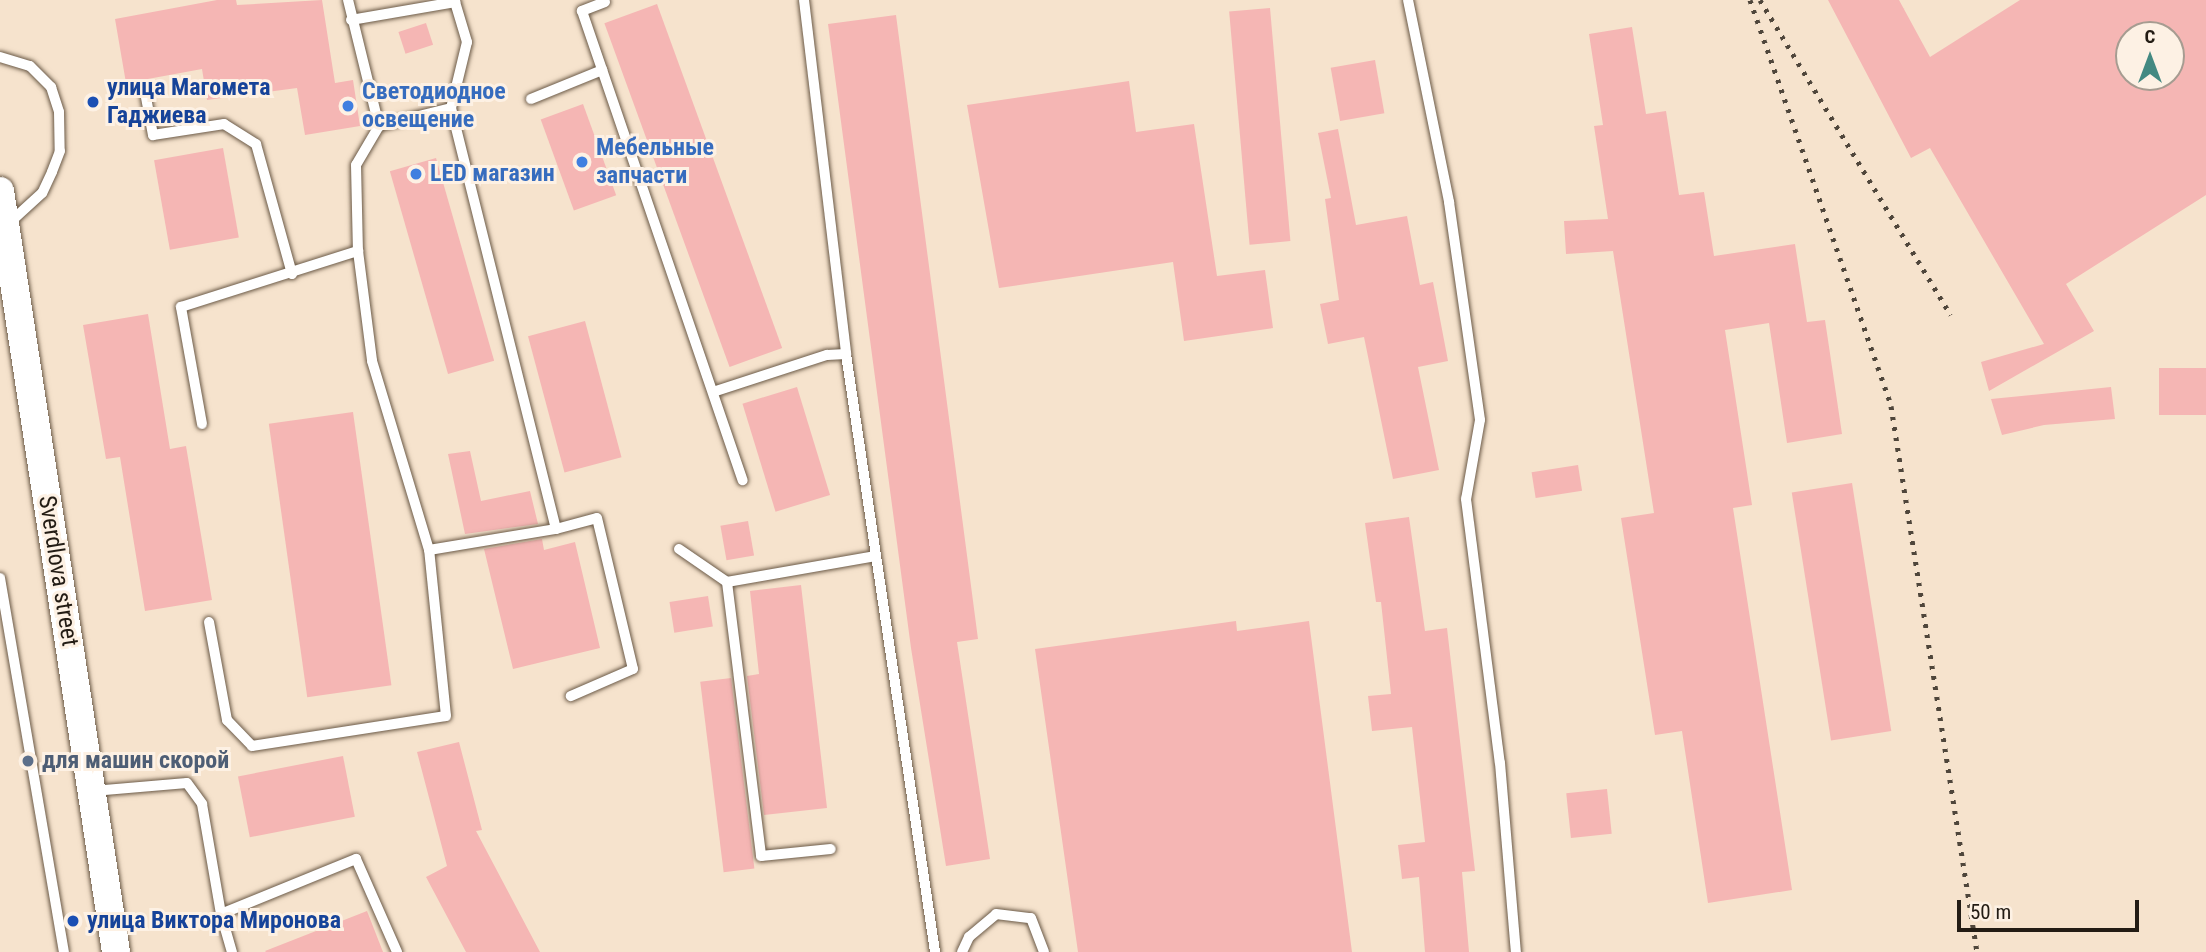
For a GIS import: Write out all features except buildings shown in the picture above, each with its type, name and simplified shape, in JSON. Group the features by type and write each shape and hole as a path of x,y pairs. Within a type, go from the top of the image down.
{"street":[{"name":"Sverdlova street","path":"0,191 116,952"}],"lane":[{"path":"348,0 379,127"},
{"path":"804,0 846,354 935,952"},
{"path":"1408,0 1449,202 1480,420 1466,499 1500,763 1516,952"},
{"path":"607,1 582,11 716,391 743,480"},
{"path":"351,20 455,2 467,43 451,108 556,529"},
{"path":"0,57 30,66 51,87 59,112 60,151 52,172 42,193 5,227"},
{"path":"531,99 603,70"},
{"path":"145,92 153,135 224,124 256,144 292,274"},
{"path":"209,622 227,720 252,746 446,716 429,550 372,360 358,251 356,165 379,127 451,108"},
{"path":"202,424 181,307 358,251"},
{"path":"716,391 827,355 846,354"},
{"path":"429,550 556,529 597,518 633,669 571,696"},
{"path":"680,549 727,582 876,556"},
{"path":"0,578 64,952"},
{"path":"727,582 761,856 831,849"},
{"path":"93,791 187,782 202,804 221,914 233,952"},
{"path":"221,914 356,859 397,952"},
{"path":"962,952 969,937 996,914 1031,918 1044,952"}],"railway":[{"path":"1750,0 1891,406 1977,952"},
{"path":"1760,0 1951,315"}],"place":[{"name":"улица Магомета Гаджиева","path":"93,102"},
{"name":"Светодиодное освещение","path":"348,106"},
{"name":"Мебельные запчасти","path":"582,162"},
{"name":"LED магазин","path":"416,174"},
{"name":"для машин скорой","path":"28,761"},
{"name":"улица Виктора Миронова","path":"73,921"}]}
